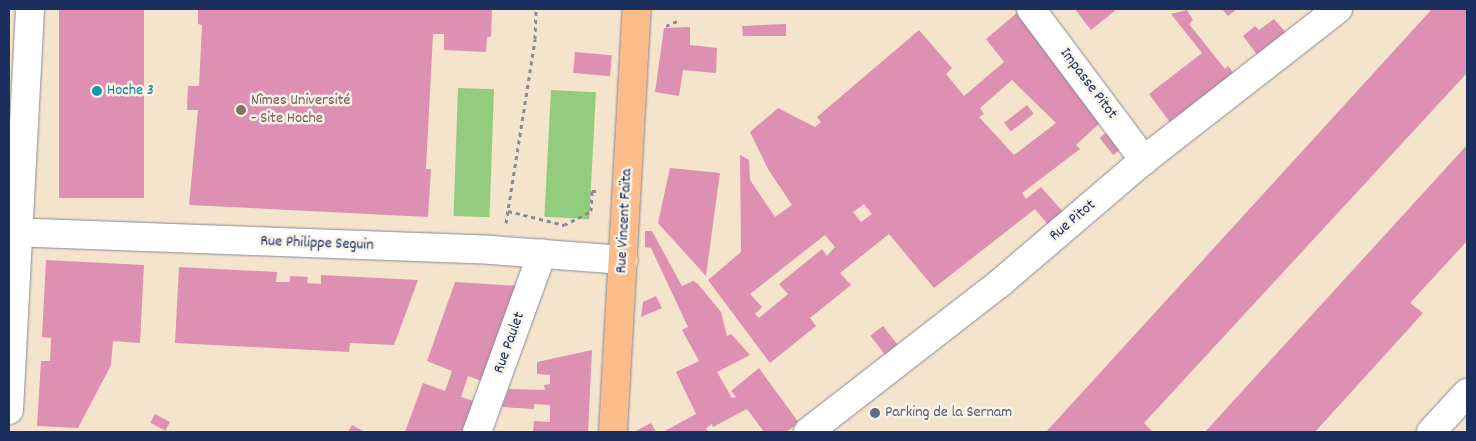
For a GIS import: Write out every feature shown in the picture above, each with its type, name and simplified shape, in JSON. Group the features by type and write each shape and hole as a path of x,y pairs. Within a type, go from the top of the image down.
{"main road":[{"name":"Rue Vincent Faïta","path":"613,432 624,260 636,9"}],"street":[{"path":"9,410 14,233 30,9"},
{"name":"Impasse Pitot","path":"1031,9 1144,160"},
{"name":"Rue Pitot","path":"808,432 1000,284 1144,160 1338,9"},
{"name":"Rue Philippe Seguin","path":"14,233 503,250 624,260"},
{"name":"Rue Paulet","path":"478,432 542,254"},
{"path":"1431,432 1467,393"}],"path":[{"path":"503,250 535,39 536,9"},
{"path":"508,211 564,224 591,211 592,191 609,190"}],"green space":[{"path":"458,88 494,89 490,217 454,216"},
{"path":"551,90 596,92 589,219 544,217"}],"building":[{"name":"Hoche 3","path":"59,9 144,9 144,198 59,198"},
{"name":"Nîmes Université - Site Hoche","path":"198,9 492,9 491,37 487,37 486,52 444,50 444,34 433,34 426,169 431,169 428,217 189,205 198,110 187,110 188,86 199,86 202,25 198,24"},
{"path":"1075,9 1117,9 1091,30"},
{"path":"1222,9 1237,9 1228,16"},
{"path":"1432,9 1467,9 1467,73 1144,423 1153,432 1046,432"},
{"path":"1187,10 1193,20 1189,24 1225,69 1228,66 1235,75 1172,125 1149,94 1202,53 1171,14"},
{"path":"1018,12 1101,122 1076,145 1080,149 1022,193 1026,199 1041,187 1064,213 1049,226 1035,209 934,288 889,234 840,273 851,285 810,318 816,326 770,363 708,280 741,252 740,155 749,160 750,180 775,217 792,205 768,169 750,132 778,108 815,127 821,122 817,117 919,30 952,68 946,74 964,96 1004,62 986,39","holes":["1012,80 1056,123 1014,155 979,117 984,114 980,108","864,204 872,214 861,222 853,212","825,235 835,247 827,256 822,249 779,284 788,294 759,318 755,314 762,307 750,294"]},
{"path":"1274,19 1287,34 1258,56 1243,36 1255,26 1259,30"},
{"path":"786,24 786,36 743,36 742,26"},
{"path":"690,27 690,45 717,48 716,73 683,70 679,96 655,92 664,28"},
{"path":"575,52 612,55 610,76 573,73"},
{"path":"1027,105 1034,114 1011,132 1004,123"},
{"path":"1108,131 1122,148 1113,155 1099,138"},
{"path":"1467,145 1467,241 1410,303 1423,313 1315,432 1205,432"},
{"path":"670,168 720,173 706,276 658,223"},
{"path":"645,231 652,231 682,286 693,281 698,284 721,312 727,336 731,334 750,355 717,372 732,398 736,397 731,391 759,368 799,423 786,432 764,432 747,409 713,427 712,424 706,428 708,432 663,432 696,414 676,372 699,361 682,330 688,327 651,248 645,247"},
{"path":"46,260 144,265 140,343 113,341 111,365 78,428 37,426 41,361 50,361 51,338 42,337"},
{"path":"179,267 277,272 276,282 290,282 290,276 308,277 307,283 321,284 321,275 418,280 394,345 350,343 349,352 175,343"},
{"path":"455,282 519,286 484,382 468,376 461,397 477,402 466,432 405,432 423,383 445,391 452,371 427,361"},
{"path":"656,296 662,308 641,317 643,302"},
{"path":"883,326 898,345 885,355 870,336"},
{"path":"592,350 588,432 533,432 534,421 550,422 550,405 534,404 534,409 502,407 509,389 545,390 544,385 550,384 550,375 537,374 537,362"},
{"path":"155,414 170,422 165,431 150,423"},
{"path":"651,423 656,432 634,432"},
{"path":"352,425 365,432 348,432"}],"place":[{"name":"Hoche 3","path":"97,91"},
{"name":"Nîmes Université - Site Hoche","path":"241,110"},
{"name":"Parking de la Sernam","path":"875,413"}]}
